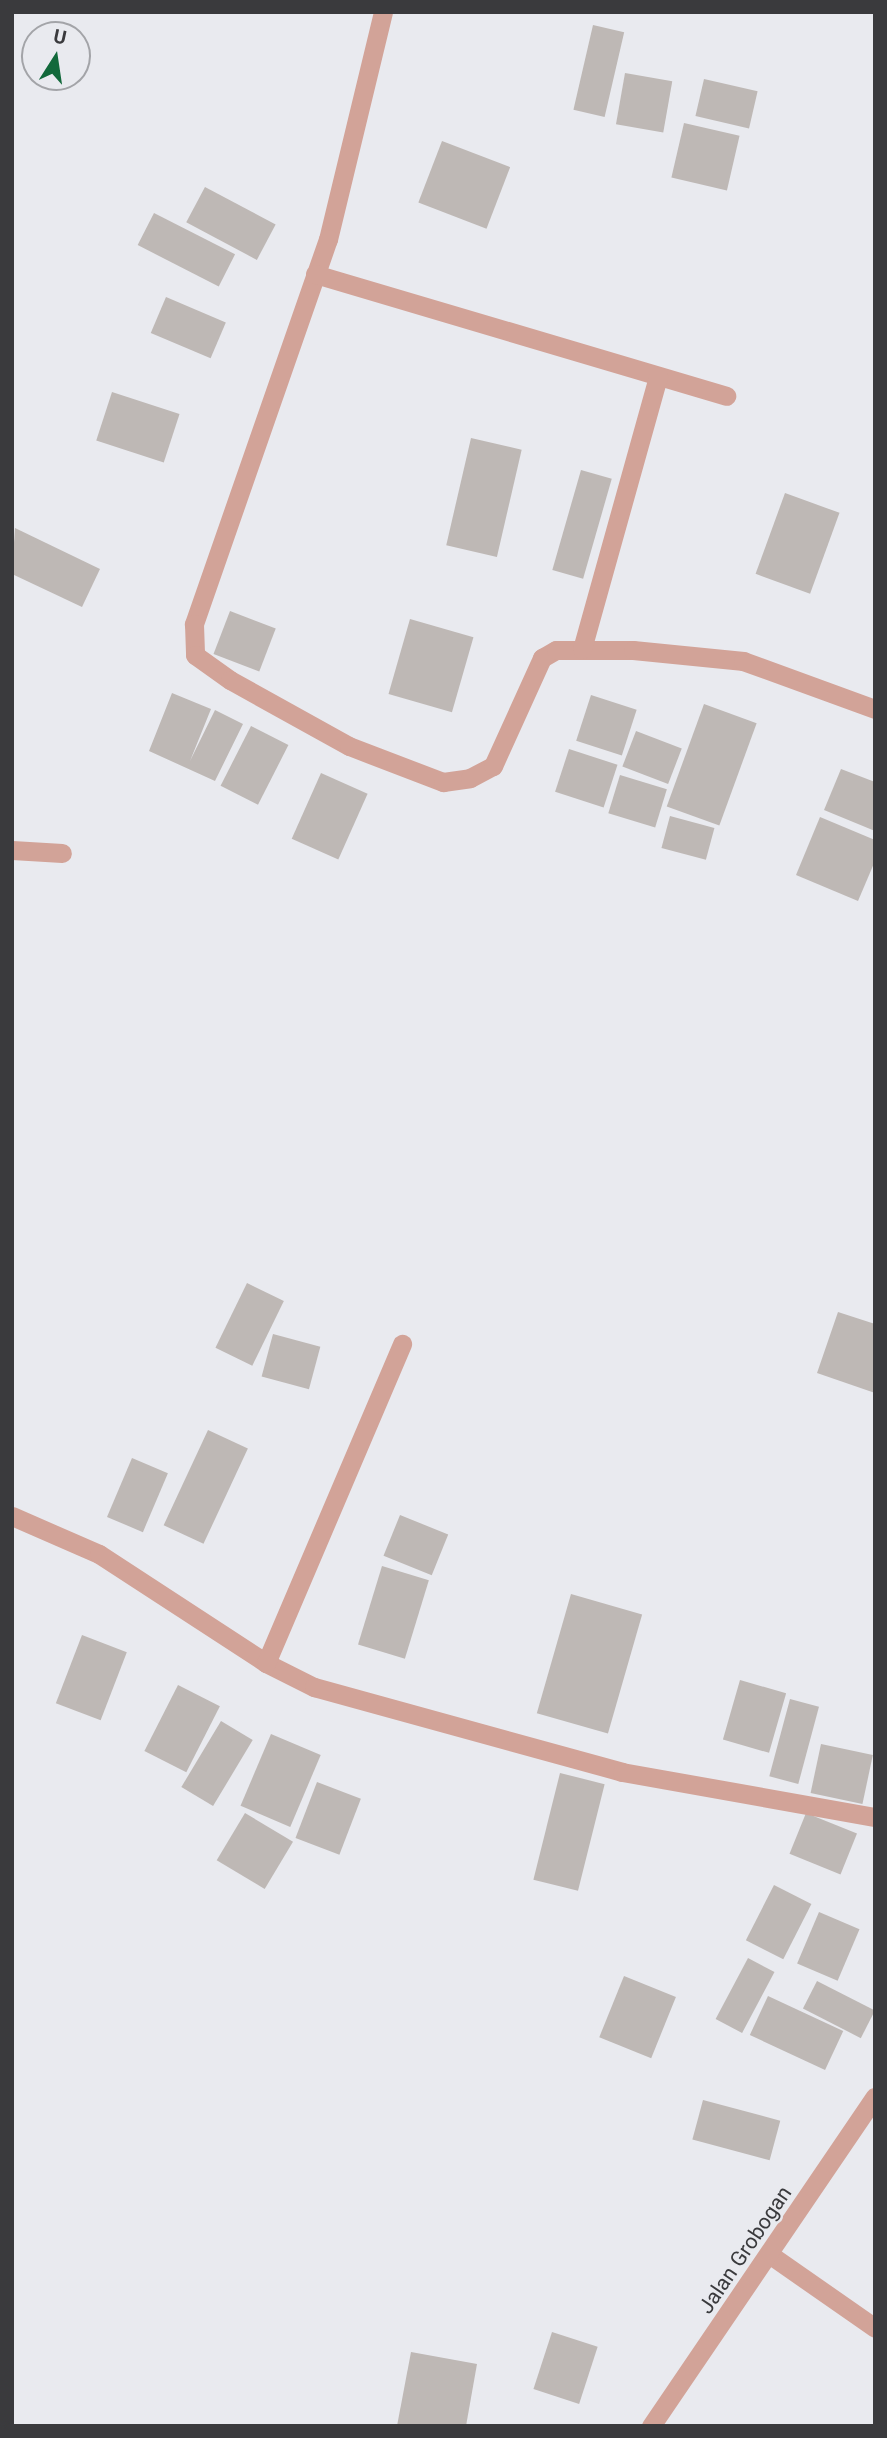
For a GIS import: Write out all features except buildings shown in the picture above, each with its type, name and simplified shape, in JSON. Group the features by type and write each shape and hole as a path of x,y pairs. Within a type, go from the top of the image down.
{"street":[{"path":"383,12 315,274 194,624 195,654 230,680 349,747 443,782 470,778 493,766 542,658 556,650 582,649 743,661 875,709"},
{"path":"315,274 726,396"},
{"path":"582,649 657,376"},
{"path":"12,850 62,853"},
{"path":"267,1663 402,1344"},
{"path":"12,1516 99,1554 267,1663 314,1687 523,1747 622,1772 875,1817"},
{"name":"Jalan Grobogan","path":"651,2426 875,2097"},
{"path":"769,2254 875,2328"}]}
